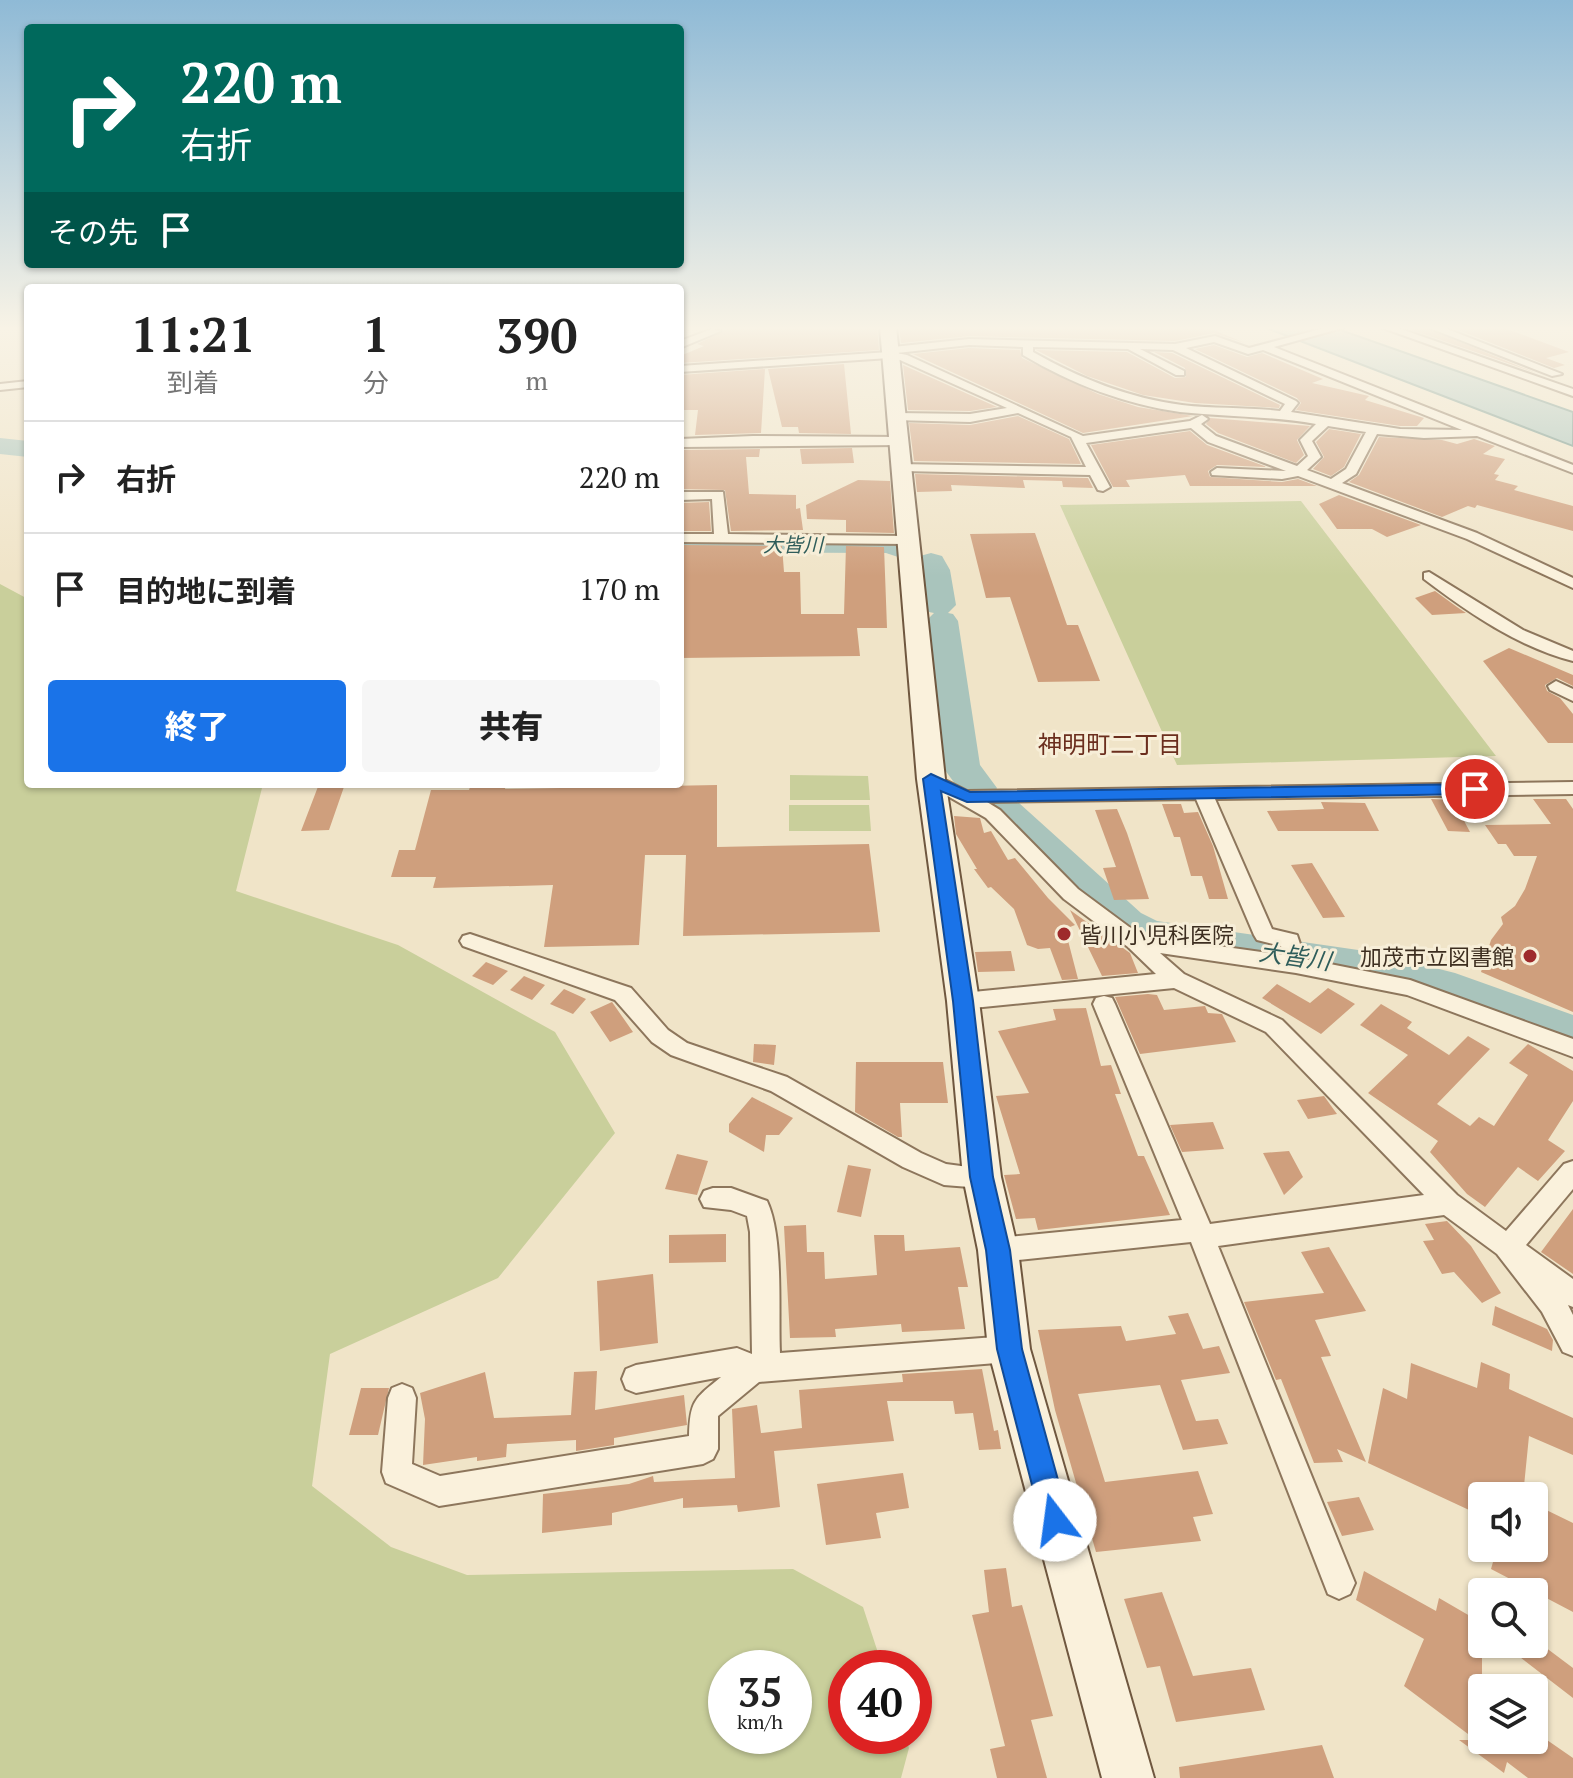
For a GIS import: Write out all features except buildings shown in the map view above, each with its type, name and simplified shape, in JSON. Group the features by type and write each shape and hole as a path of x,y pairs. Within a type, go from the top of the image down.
{"street":[{"path":"896,410 931,779 963,1001 982,1177 998,1250 1009,1349 1128,1778"},
{"path":"897,417 970,418 1017,410 1081,440 1193,424 1217,411"},
{"path":"1207,410 1283,415 1372,432 1454,435 1477,432"},
{"path":"1283,415 1287,410"},
{"path":"1424,410 1573,469"},
{"path":"1193,424 1212,439 1472,536 1573,584"},
{"path":"1217,472 1257,472 1285,477 1299,472 1315,457 1306,440 1323,424"},
{"path":"1331,485 1351,471 1372,432"},
{"path":"1081,440 1103,487"},
{"path":"684,443 900,441"},
{"path":"902,467 1096,471"},
{"path":"684,496 718,495 721,538"},
{"path":"684,538 907,540"},
{"path":"1429,576 1453,594 1551,651 1573,656"},
{"path":"1556,686 1573,696"},
{"path":"931,779 993,814 1071,894 1135,942 1176,980 1274,1026 1448,1203 1573,1295"},
{"path":"967,797 1573,788"},
{"path":"1203,793 1264,935 1290,940 1296,965"},
{"path":"470,941 623,994 660,1036 679,1049 779,1084 912,1160 944,1174 982,1177"},
{"path":"1135,942 1296,965 1410,988 1573,1048"},
{"path":"963,1001 1176,980"},
{"path":"1104,1004 1201,1234 1339,1583"},
{"path":"1507,1248 1573,1171"},
{"path":"713,1199 731,1199 758,1209 763,1232 760,1369"},
{"path":"998,1250 1201,1234 1448,1203"},
{"path":"1507,1248 1552,1303 1573,1343"},
{"path":"636,1379 737,1361 760,1369 1009,1349"},
{"path":"402,1398 397,1472 439,1491 703,1449 704,1409 760,1369"}],"green space":[{"path":"1301,501 1496,756 1177,765 1060,505"},
{"path":"0,584 24,597 24,788 262,788 236,891 398,945 555,1032 615,1133 498,1278 330,1354 312,1486 391,1547 467,1575 793,1569 863,1607 877,1650 828,1650 828,1754 907,1754 901,1778 0,1778"},
{"path":"790,775 868,776 870,800 790,800"},
{"path":"789,805 869,805 871,831 789,831"}],"water":[{"path":"1479,410 1573,412 1573,446"}],"waterway":[{"name":"大皆川","path":"0,446 24,449"},
{"name":"大皆川","path":"684,543 891,544 904,550"},
{"name":"大皆川","path":"931,562 940,605"},
{"name":"大皆川","path":"942,621 961,766 978,788"},
{"name":"大皆川","path":"1005,812 1126,924 1149,935 1372,968 1439,985 1573,1034"}],"place":[{"name":"皆川小児科医院","path":"1064,934"},
{"name":"加茂市立図書館","path":"1530,956"}],"district":[{"name":"神明町二丁目","path":"1110,744"}],"route":[{"path":"1055,1520 1009,1349 998,1250 982,1177 963,1001 931,779 967,797 1475,789"}]}
